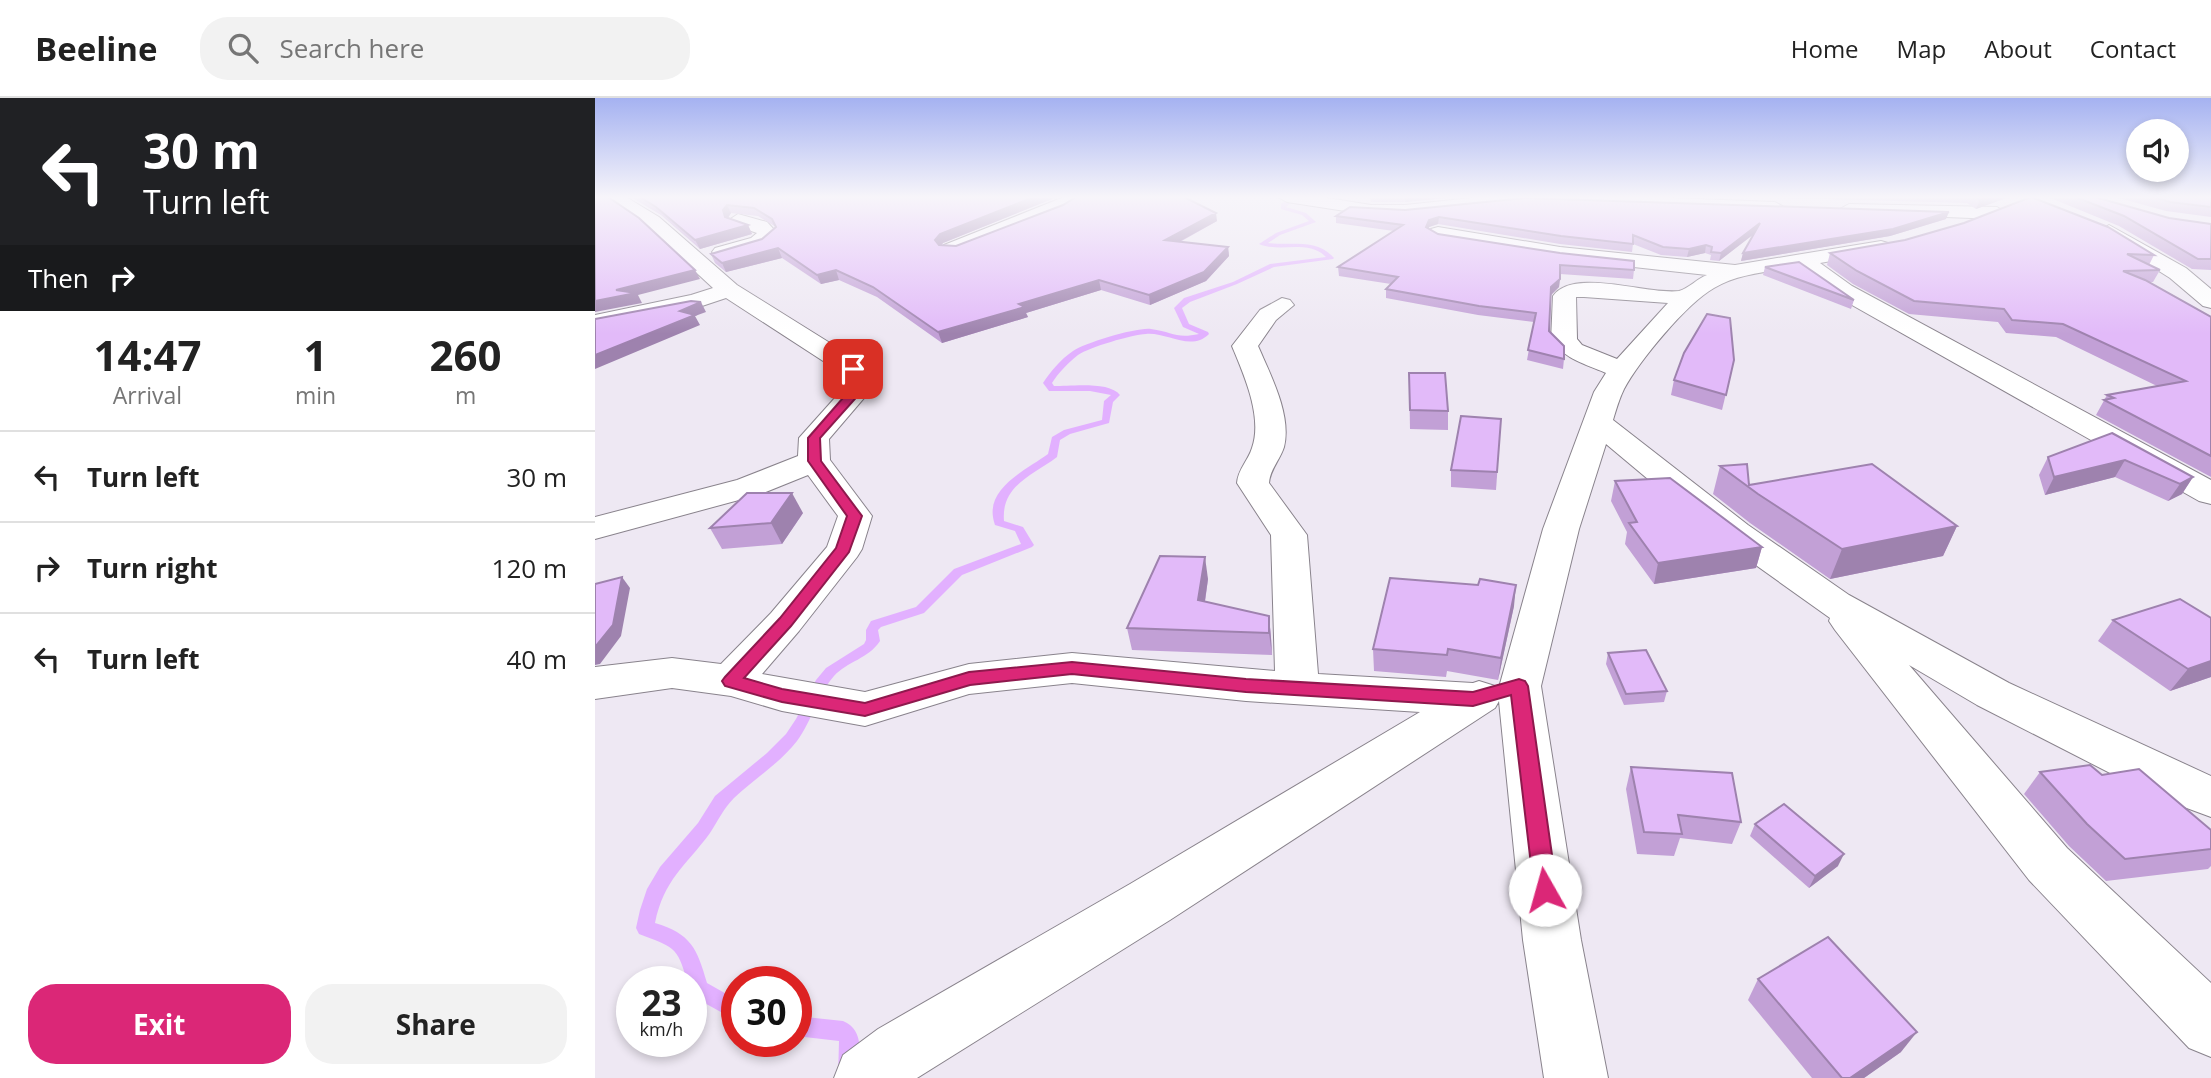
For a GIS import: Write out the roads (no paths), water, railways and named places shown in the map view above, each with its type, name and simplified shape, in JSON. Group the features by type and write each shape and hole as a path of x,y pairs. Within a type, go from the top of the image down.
{"street":[{"path":"676,243 729,290 853,369 856,391 814,438 814,461 855,516 843,549 785,622 731,681"},
{"path":"695,260 755,243"},
{"path":"951,249 967,243"},
{"path":"1497,243 1560,253 1735,271"},
{"path":"1576,1078 1552,940 1496,692 1561,529 1608,392 1622,370 1686,298 1706,283 1735,271 1900,243"},
{"path":"2129,243 2178,273 2211,301"},
{"path":"1476,259 1560,253"},
{"path":"1801,259 1844,290 2211,494"},
{"path":"595,323 696,301 729,290"},
{"path":"1622,370 1573,350 1564,340 1564,296 1570,291 1584,290 1686,298"},
{"path":"1282,305 1268,315 1245,346 1266,402 1269,446 1253,472 1252,483 1289,535 1297,688"},
{"path":"1598,423 1735,533 1835,604 1993,694 2174,783 2211,797"},
{"path":"595,528 749,486 814,461"},
{"path":"1835,604 2048,864 2211,1026"},
{"path":"595,683 673,673 731,681 782,695 865,709 969,678 1072,668 1297,688 1496,692"},
{"path":"883,1065 1496,692"}],"waterway":[{"path":"721,1002 699,989 692,963 684,947 670,937 645,928 654,895 666,872 704,828 721,801 791,738 821,684 831,671 868,647 873,641 872,630 876,624 920,610 958,572 1028,545 1019,529 999,523 998,510 1006,490 1053,455 1055,439 1067,432 1106,421 1109,401 1116,395 1113,391 1090,388 1052,389 1047,383 1056,370 1077,352 1126,335 1149,331 1184,340 1203,336 1205,334 1186,325 1178,308 1187,300 1235,283 1272,265 1331,258 1318,248 1270,246 1262,244 1264,243"},
{"path":"812,1028 843,1031 849,1038 848,1078"}]}
